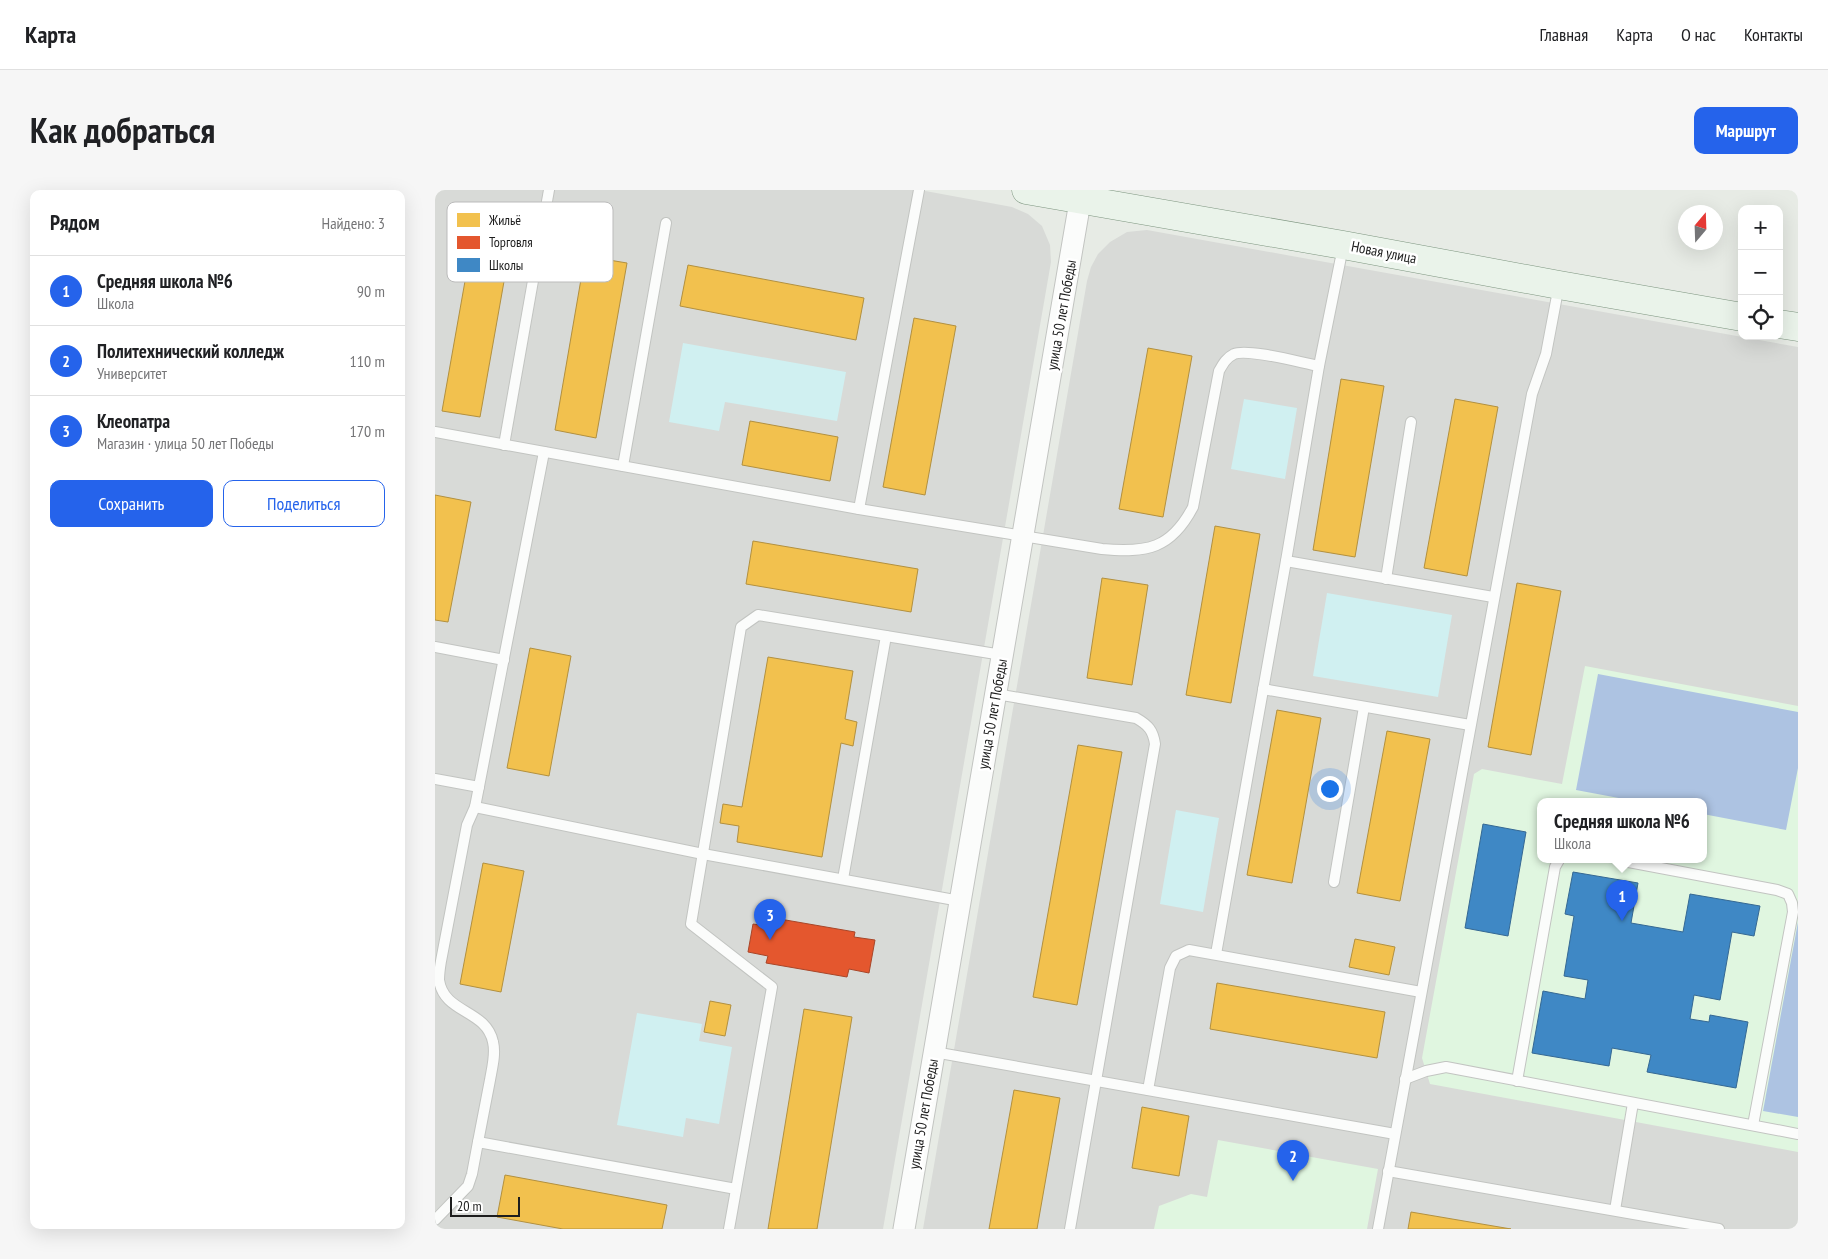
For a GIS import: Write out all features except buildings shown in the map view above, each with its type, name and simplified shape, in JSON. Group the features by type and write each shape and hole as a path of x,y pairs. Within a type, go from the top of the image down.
{"street":[{"name":"Новая улица","path":"1026,190 1081,195 1559,285 1738,316"},
{"name":"улица 50 лет Победы","path":"904,1229 1081,195"},
{"path":"1783,325 1798,327"}],"lane":[{"path":"859,509 919,190"},
{"path":"623,466 666,223"},
{"path":"1216,954 1319,366 1343,245"},
{"path":"504,445 533,282"},
{"path":"1378,1229 1493,596 1532,394 1546,354 1559,285"},
{"path":"435,432 859,509 1121,551 1157,546 1173,536 1184,523 1193,507 1219,371 1226,359 1236,353 1250,353 1319,366"},
{"path":"1385,579 1411,422"},
{"path":"435,1220 468,1186 479,1142 493,1059 493,1041 485,1026 476,1017 448,1001 442,991 439,980 438,960 467,825 475,807 544,452"},
{"path":"1286,562 1493,596"},
{"path":"729,1229 772,987 691,924 741,627 758,615 1002,656"},
{"path":"843,879 886,636"},
{"path":"435,647 504,660"},
{"path":"1263,689 1470,726"},
{"path":"996,694 1136,718 1147,724 1153,732 1155,744 1070,1229"},
{"path":"1334,882 1364,707"},
{"path":"435,778 479,787"},
{"path":"475,807 703,854 960,901"},
{"path":"1517,1081 1555,867 1557,863"},
{"path":"1634,863 1777,890 1788,894 1793,912 1753,1125"},
{"path":"1148,1090 1170,968 1176,956 1189,950 1421,992"},
{"path":"934,1052 1395,1134"},
{"path":"1405,1079 1426,1071 1446,1067 1798,1134"},
{"path":"1615,1210 1633,1103"},
{"path":"479,1142 736,1189"},
{"path":"1389,1171 1719,1229"}],"shaded area":[{"path":"435,190 920,190 1012,207 1028,214 1042,226 1050,245 1051,262 883,1229 435,1229"},
{"path":"1147,230 1738,336 1738,340 1759,340 1798,347 1798,1229 923,1229 1087,281 1091,267 1098,254 1110,242 1127,232"},
{"path":"683,343 846,372 837,421 725,402 719,431 669,422"},
{"path":"1244,399 1297,408 1285,479 1231,469"},
{"path":"1327,593 1452,615 1438,697 1313,676"},
{"path":"1585,666 1798,706 1798,1152 1430,1084 1422,1058 1474,774 1482,769 1562,784"},
{"path":"1598,674 1798,712 1798,768 1786,830 1707,815 1707,798 1619,798 1576,790"},
{"path":"1176,810 1219,818 1203,912 1160,904"},
{"path":"1798,922 1798,1117 1763,1111"},
{"path":"637,1013 702,1024 699,1041 732,1047 719,1124 686,1118 683,1137 617,1125"},
{"path":"1218,1140 1378,1169 1367,1229 1154,1229 1159,1206 1191,1194 1207,1197"}],"place":[{"name":"Средняя школа №6","path":"1622,921"},
{"name":"Клеопатра","path":"770,940"},
{"name":"Политехнический колледж","path":"1293,1181"}]}
